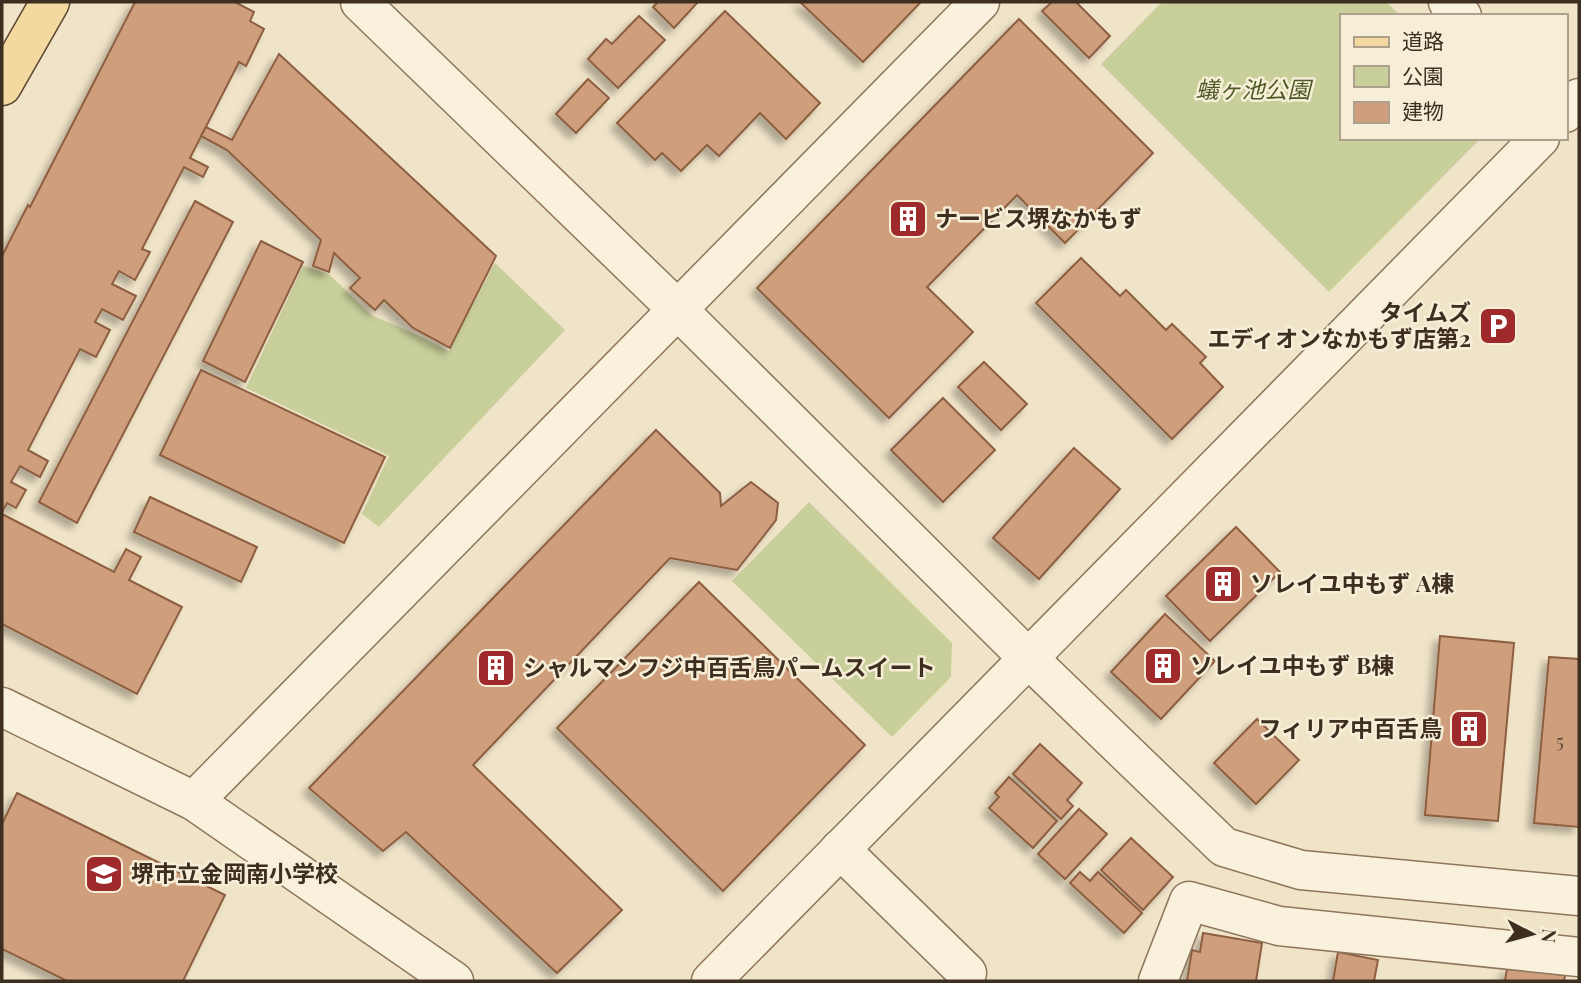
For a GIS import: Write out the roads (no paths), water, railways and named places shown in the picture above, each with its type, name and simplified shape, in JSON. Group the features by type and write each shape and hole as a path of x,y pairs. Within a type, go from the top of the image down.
{"main road":[{"path":"2,86 50,2"}],"street":[{"path":"360,2 677,309 1028,658 1224,847 1301,870 1579,896"},
{"path":"194,802 980,2"},
{"path":"1567,113 1579,99"},
{"path":"1567,117 1579,132"},
{"path":"711,981 1538,140"},
{"path":"2,707 194,802 454,981"},
{"path":"841,849 967,974"},
{"path":"1158,981 1189,901 1279,926 1579,957"}],"place":[{"name":"ナービス堺なかもず","path":"908,219"},
{"name":"タイムズ エディオンなかもず店第2","path":"1498,326"},
{"name":"ソレイユ中もず A棟","path":"1223,584"},
{"name":"ソレイユ中もず B棟","path":"1163,666"},
{"name":"シャルマンフジ中百舌鳥パームスイート","path":"496,668"},
{"name":"フィリア中百舌鳥","path":"1469,729"},
{"name":"堺市立金岡南小学校","path":"104,874"}],"park label":[{"name":"蟻ヶ池公園","path":"1253,90"}]}
